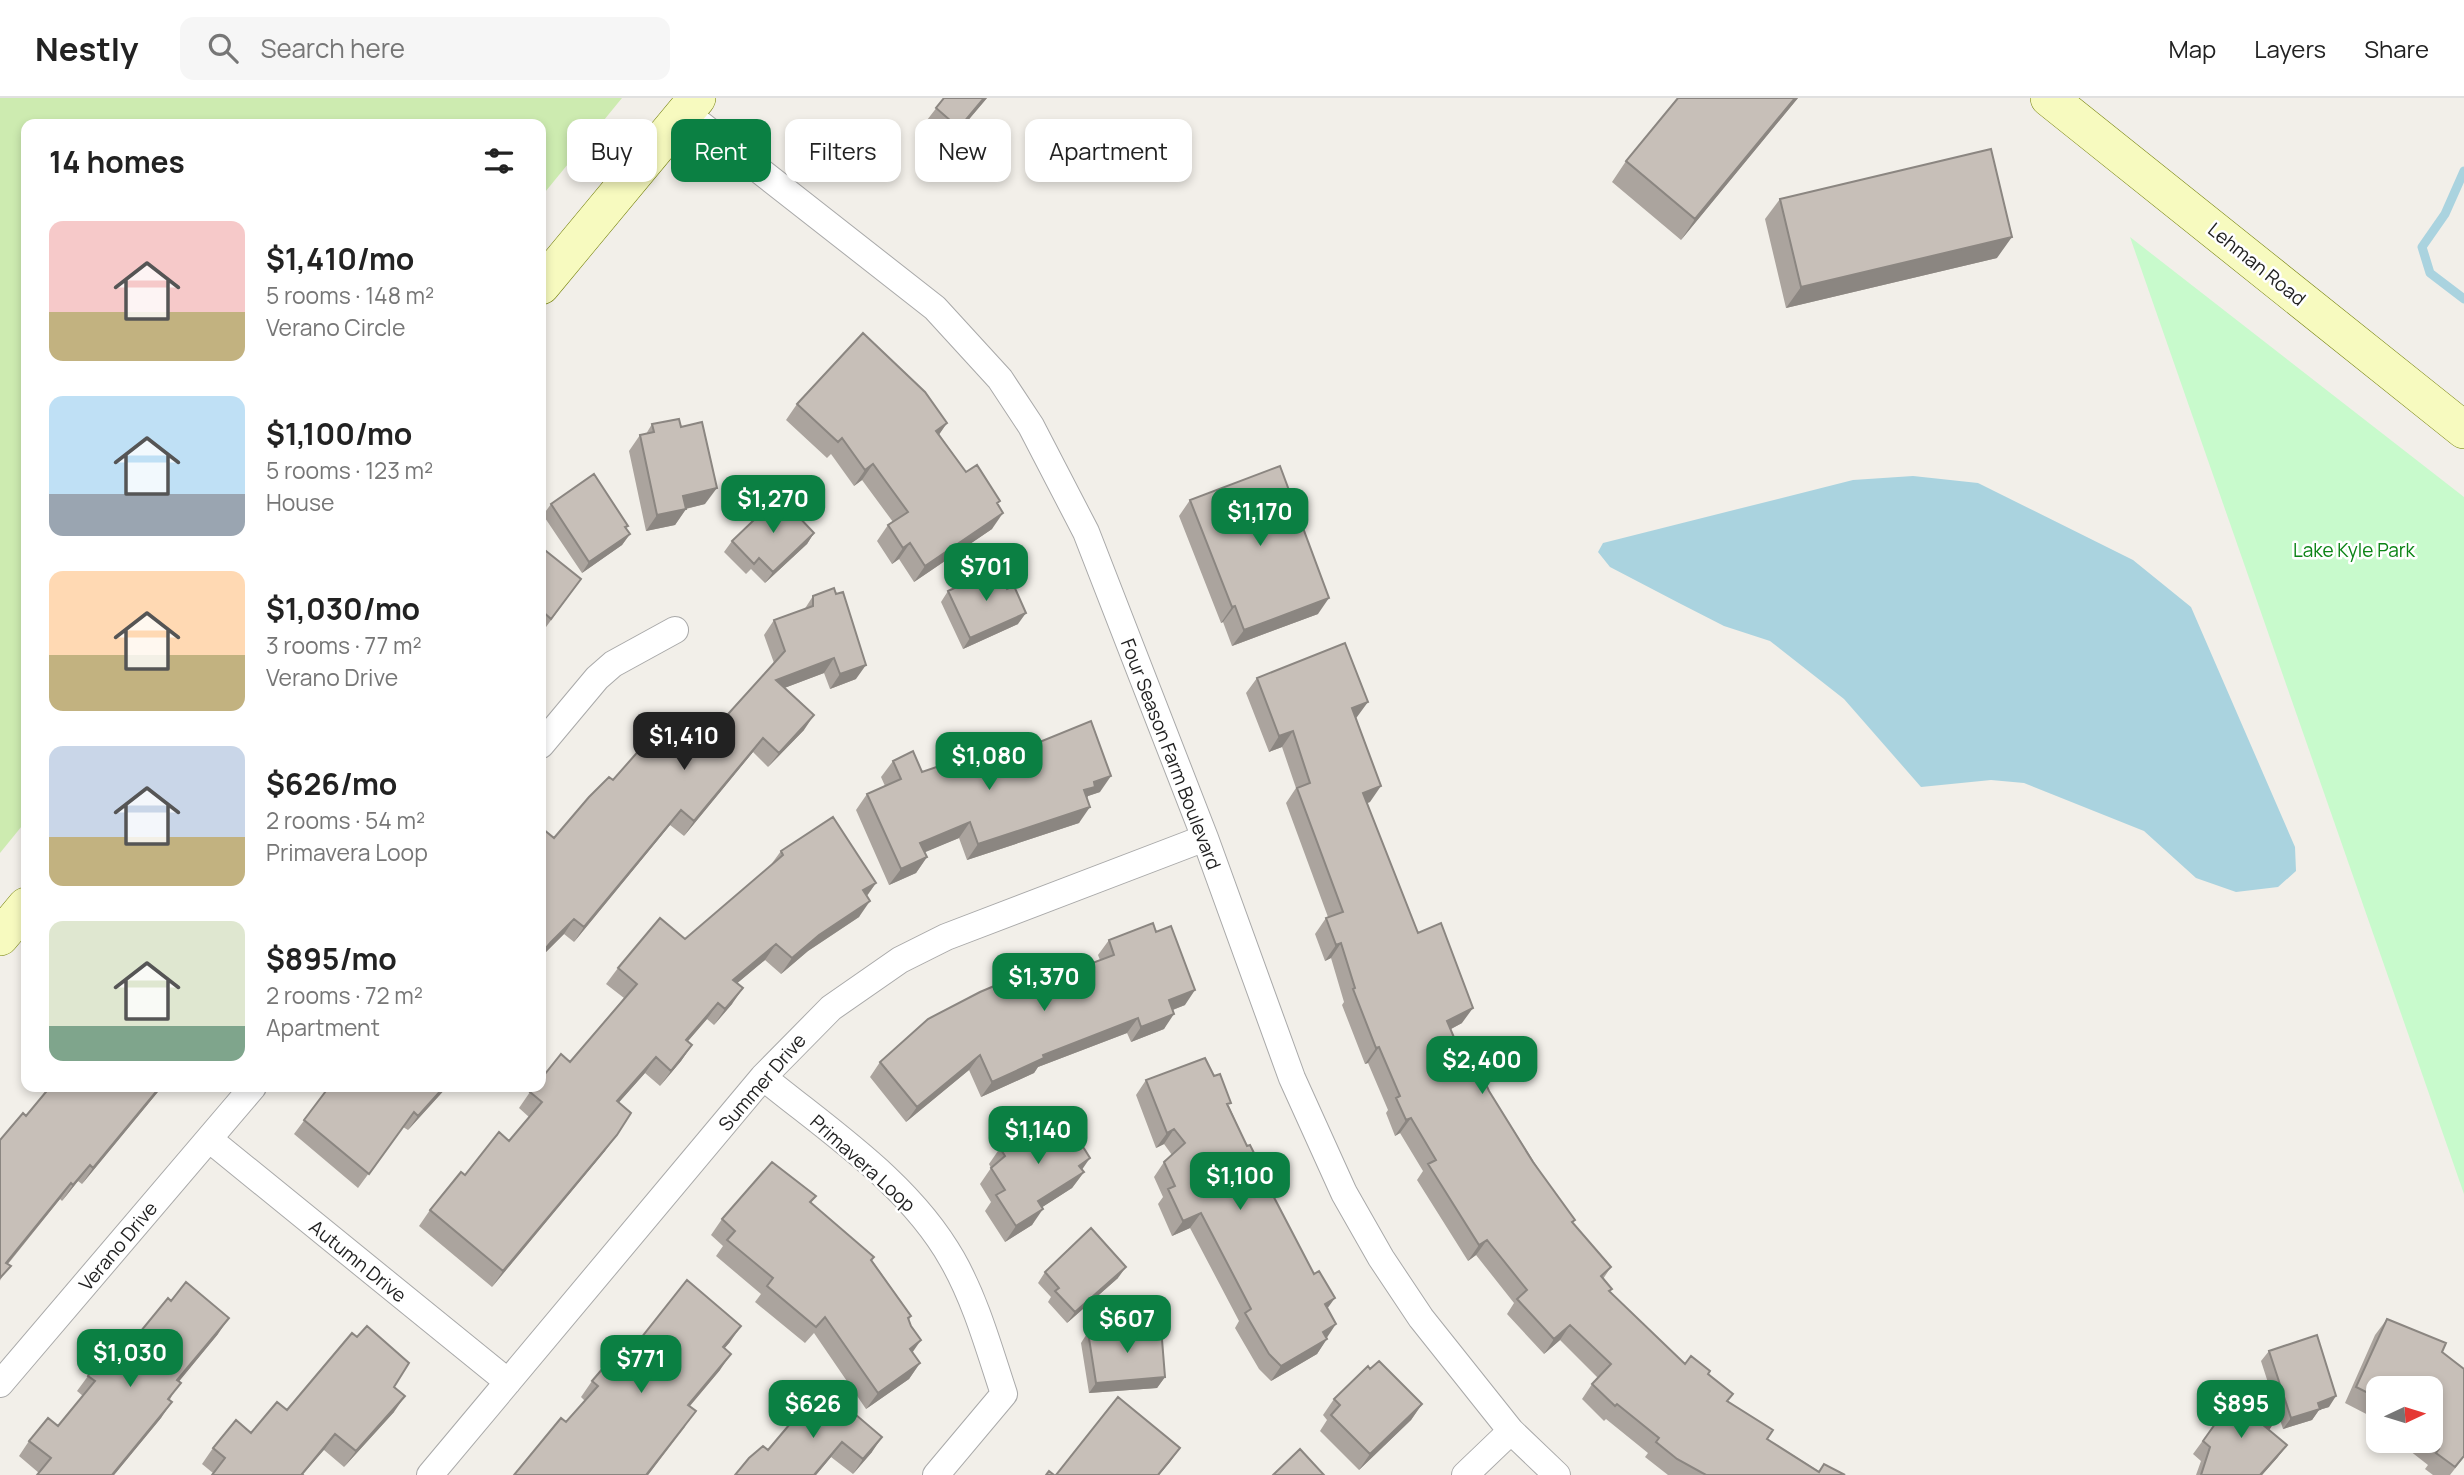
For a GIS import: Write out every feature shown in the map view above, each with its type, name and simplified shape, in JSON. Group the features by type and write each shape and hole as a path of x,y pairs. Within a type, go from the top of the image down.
{"street":[{"name":"Lehman Road","path":"2049,98 2464,430"},
{"path":"546,280 691,105"},
{"name":"Four Season Farm Boulevard","path":"691,105 935,308 1000,379 1031,426 1086,532 1205,838 1293,1078 1344,1193 1381,1258 1420,1318 1511,1431 1557,1475"},
{"path":"546,739 605,671 675,630"},
{"name":"Summer Drive","path":"430,1475 763,1077 831,1008 900,960 995,918 1205,838"},
{"path":"0,937 21,912"},
{"name":"Primavera Loop","path":"763,1077 871,1165 930,1224 953,1260 974,1304 1004,1394 936,1475"},
{"name":"Verano Drive","path":"0,1384 249,1092"},
{"name":"Autumn Drive","path":"209,1139 508,1382"},
{"path":"1465,1475 1511,1431"}],"green space":[{"path":"0,98 622,98 605,119 567,119 567,165 546,191 546,119 21,119 21,827 0,853"},
{"name":"Lake Kyle Park","path":"2130,237 2464,497 2464,1194"}],"water":[{"path":"1913,476 1978,483 2133,560 2191,607 2295,847 2296,871 2278,887 2236,892 2196,878 2144,831 2024,783 1991,780 1921,787 1844,699 1770,641 1724,626 1679,603 1610,567 1598,552 1603,543 1853,480"}],"building":[{"path":"944,98 984,98 966,119 949,119 936,108"},
{"path":"1678,98 1795,98 1695,219 1626,161"},
{"path":"1991,149 2012,237 1801,287 1780,199"},
{"path":"863,333 925,392 947,423 936,431 966,472 977,465 1000,501 997,503 1003,513 925,566 910,543 903,548 888,525 908,512 873,464 865,470 842,438 838,442 797,404"},
{"path":"679,419 681,427 702,422 717,488 683,496 686,509 657,515 640,435 654,432 652,424"},
{"path":"1280,466 1329,598 1244,630 1235,606 1232,607 1190,500"},
{"path":"594,474 628,526 625,527 630,534 589,562 551,504"},
{"path":"779,496 814,533 773,572 759,558 754,564 732,541"},
{"path":"546,551 581,579 551,619 546,614"},
{"path":"998,568 1007,589 1014,586 1026,613 970,638 948,591"},
{"path":"834,588 836,594 843,592 866,665 840,674 834,658 776,680 814,715 779,753 763,738 694,821 681,810 584,927 574,919 546,948 546,831 554,838 589,797 609,777 613,780 649,739 661,749 679,727 683,730 688,725 700,735 720,723 785,651 774,620 813,606 813,596"},
{"path":"1345,643 1368,702 1352,708 1381,786 1363,793 1418,933 1441,923 1473,1008 1447,1021 1466,1066 1476,1062 1489,1091 1533,1162 1575,1220 1572,1222 1611,1267 1601,1276 1612,1289 1609,1291 1685,1364 1691,1356 1710,1371 1708,1374 1733,1394 1727,1401 1773,1430 1767,1439 1819,1472 1824,1464 1845,1475 1706,1475 1677,1459 1656,1442 1659,1438 1617,1404 1615,1406 1592,1384 1611,1364 1570,1325 1554,1339 1517,1299 1527,1290 1487,1240 1479,1245 1428,1164 1436,1160 1411,1118 1406,1120 1396,1098 1400,1096 1379,1047 1376,1048 1353,989 1355,988 1341,943 1336,945 1326,918 1343,912 1297,788 1310,783 1293,731 1279,736 1257,678"},
{"path":"1091,721 1111,776 1094,782 1095,787 1084,790 1090,807 978,844 970,822 920,843 927,857 901,869 867,794 901,779 893,761 913,751 922,772 998,746 1003,757"},
{"path":"833,817 876,883 863,890 870,901 819,935 792,958 776,944 733,980 743,988 725,1009 718,1003 686,1040 692,1045 671,1071 656,1057 617,1101 631,1113 617,1135 503,1271 430,1210 461,1172 465,1175 499,1132 509,1141 542,1102 530,1092 546,1092 546,1073 561,1054 570,1062 637,984 618,968 660,918 685,939 783,855 781,851"},
{"path":"1153,923 1156,932 1171,926 1195,990 1169,1000 1174,1014 1141,1027 1138,1018 1043,1055 1044,1058 992,1082 980,1055 917,1107 880,1062 928,1019 980,992 1060,958 1066,973 1114,955 1109,940"},
{"path":"1205,1058 1214,1076 1220,1074 1231,1103 1227,1104 1247,1146 1250,1145 1256,1157 1259,1156 1271,1183 1267,1184 1314,1274 1319,1271 1335,1298 1325,1304 1336,1324 1323,1332 1327,1339 1281,1366 1269,1354 1245,1313 1251,1309 1201,1213 1183,1221 1168,1189 1175,1186 1164,1162 1185,1143 1174,1129 1167,1133 1146,1080"},
{"path":"46,1092 156,1092 93,1168 90,1165 73,1185 71,1183 6,1263 11,1266 0,1278 0,1140 23,1113 26,1116"},
{"path":"325,1092 440,1092 418,1116 414,1112 369,1174 304,1120"},
{"path":"1060,1110 1090,1158 1079,1166 1084,1172 1038,1201 1043,1209 1016,1226 996,1195 1005,1190 991,1168 1005,1156 1000,1148"},
{"path":"772,1162 816,1196 810,1202 874,1257 871,1260 911,1316 908,1318 911,1326 921,1340 910,1349 920,1363 878,1393 825,1317 816,1327 767,1286 773,1278 727,1240 735,1231 722,1219"},
{"path":"1091,1228 1126,1267 1075,1312 1055,1291 1059,1288 1045,1272"},
{"path":"687,1280 741,1326 723,1347 731,1354 688,1405 696,1411 646,1475 514,1475 561,1418 566,1422 598,1386 592,1381 610,1360 618,1367"},
{"path":"186,1282 229,1318 177,1380 181,1383 168,1399 172,1402 112,1475 37,1475 51,1458 29,1441 48,1418 58,1426 95,1381 88,1376 121,1334 132,1342 168,1298 171,1301"},
{"path":"2387,1319 2446,1343 2442,1352 2464,1369 2464,1456 2455,1467 2436,1453 2443,1453 2443,1376 2366,1376 2366,1392 2356,1387"},
{"path":"367,1326 409,1363 394,1387 405,1396 356,1451 335,1434 303,1475 212,1475 225,1458 213,1448 236,1420 251,1433 277,1402 287,1410 352,1333 357,1337"},
{"path":"1161,1327 1165,1377 1096,1383 1088,1332"},
{"path":"2317,1335 2336,1396 2318,1403 2320,1409 2291,1418 2269,1351"},
{"path":"1379,1361 1422,1404 1370,1454 1331,1415 1340,1405 1334,1399 1368,1366 1370,1369"},
{"path":"822,1386 882,1437 863,1459 842,1442 814,1475 735,1475 763,1446 768,1450"},
{"path":"2236,1388 2275,1421 2263,1425 2287,1445 2260,1475 2201,1475 2210,1447 2203,1441 2225,1410 2220,1406"},
{"path":"1118,1397 1180,1448 1158,1475 1056,1475"},
{"path":"1300,1449 1324,1475 1273,1475"}],"waterway":[{"path":"2464,171 2445,214 2422,247 2430,273 2464,299"}]}
